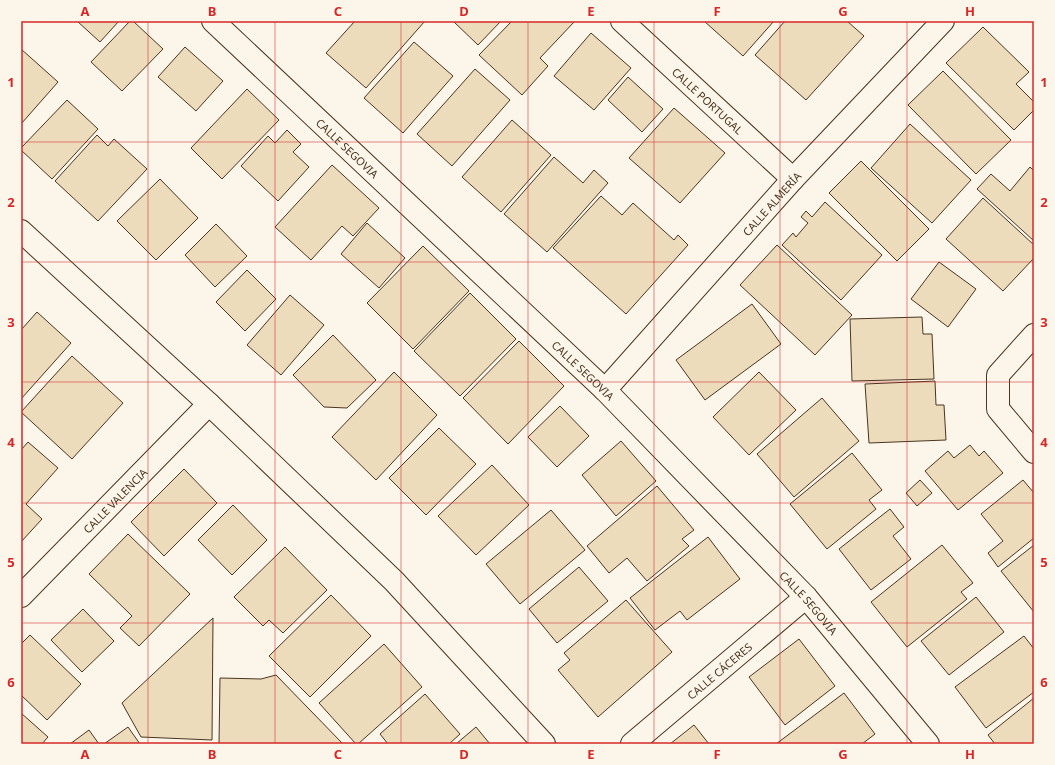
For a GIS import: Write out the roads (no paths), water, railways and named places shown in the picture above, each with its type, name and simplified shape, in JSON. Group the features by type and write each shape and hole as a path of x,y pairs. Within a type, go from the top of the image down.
{"street":[{"name":"CALLE SEGOVIA","path":"213,21 605,390 806,597 928,744"},
{"name":"CALLE PORTUGAL","path":"622,21 793,179"},
{"name":"CALLE ALMERÍA","path":"605,390 793,179 943,21"},
{"path":"21,230 209,404 394,581 544,744"},
{"path":"1034,335 998,375 998,409 1034,452"},
{"name":"CALLE VALENCIA","path":"21,596 209,404"},
{"name":"CALLE CÁCERES","path":"632,744 806,597"}]}
